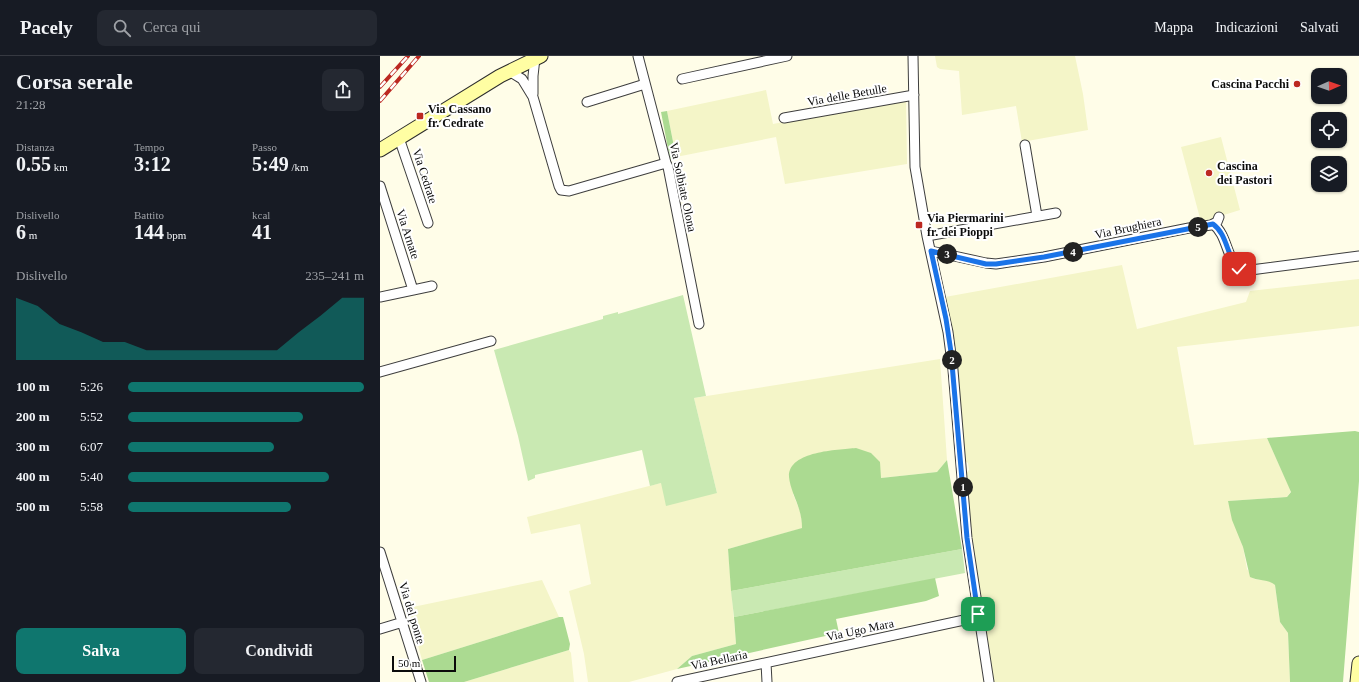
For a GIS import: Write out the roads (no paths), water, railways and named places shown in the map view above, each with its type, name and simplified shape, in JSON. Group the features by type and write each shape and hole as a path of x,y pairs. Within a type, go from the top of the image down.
{"street":[{"name":"Via Solbiate Olona","path":"638,56 668,167 699,324"},
{"path":"682,79 787,56"},
{"path":"913,56 915,162 927,236 946,319 950,345 967,538 989,682"},
{"path":"380,150 509,71 538,57"},
{"path":"533,97 533,76 538,57"},
{"path":"509,71 522,79 533,97 559,186 563,191 569,191 666,163"},
{"path":"587,102 646,84"},
{"name":"Via delle Betulle","path":"784,118 914,95"},
{"name":"Via Cedrate","path":"399,138 428,223"},
{"path":"1025,145 1037,216"},
{"name":"Via Arnate","path":"380,186 414,290"},
{"path":"927,236 1056,213"},
{"path":"1219,216 1217,222 1213,224 1221,232 1228,251 1236,266 1243,271 1359,256"},
{"name":"Via Brughiera","path":"931,251 986,264 996,264 1044,257 1213,224"},
{"path":"380,297 432,286"},
{"path":"380,372 491,342"},
{"name":"Via del ponte","path":"380,552 421,682"},
{"name":"Via Ugo Mara","path":"766,663 978,617"},
{"path":"380,629 402,622"},
{"path":"766,663 767,682"},
{"name":"Via Bellaria","path":"677,682 766,663"},
{"path":"1357,682 1359,663"}],"railway":[{"path":"380,87 408,56"},
{"path":"380,101 419,56"}],"place":[{"name":"Cascina Pacchi","path":"1297,84"},
{"name":"Via Cassano fr. Cedrate","path":"420,116"},
{"name":"Cascina dei Pastori","path":"1209,173"},
{"name":"Via Piermarini fr. dei Pioppi","path":"919,225"}]}
